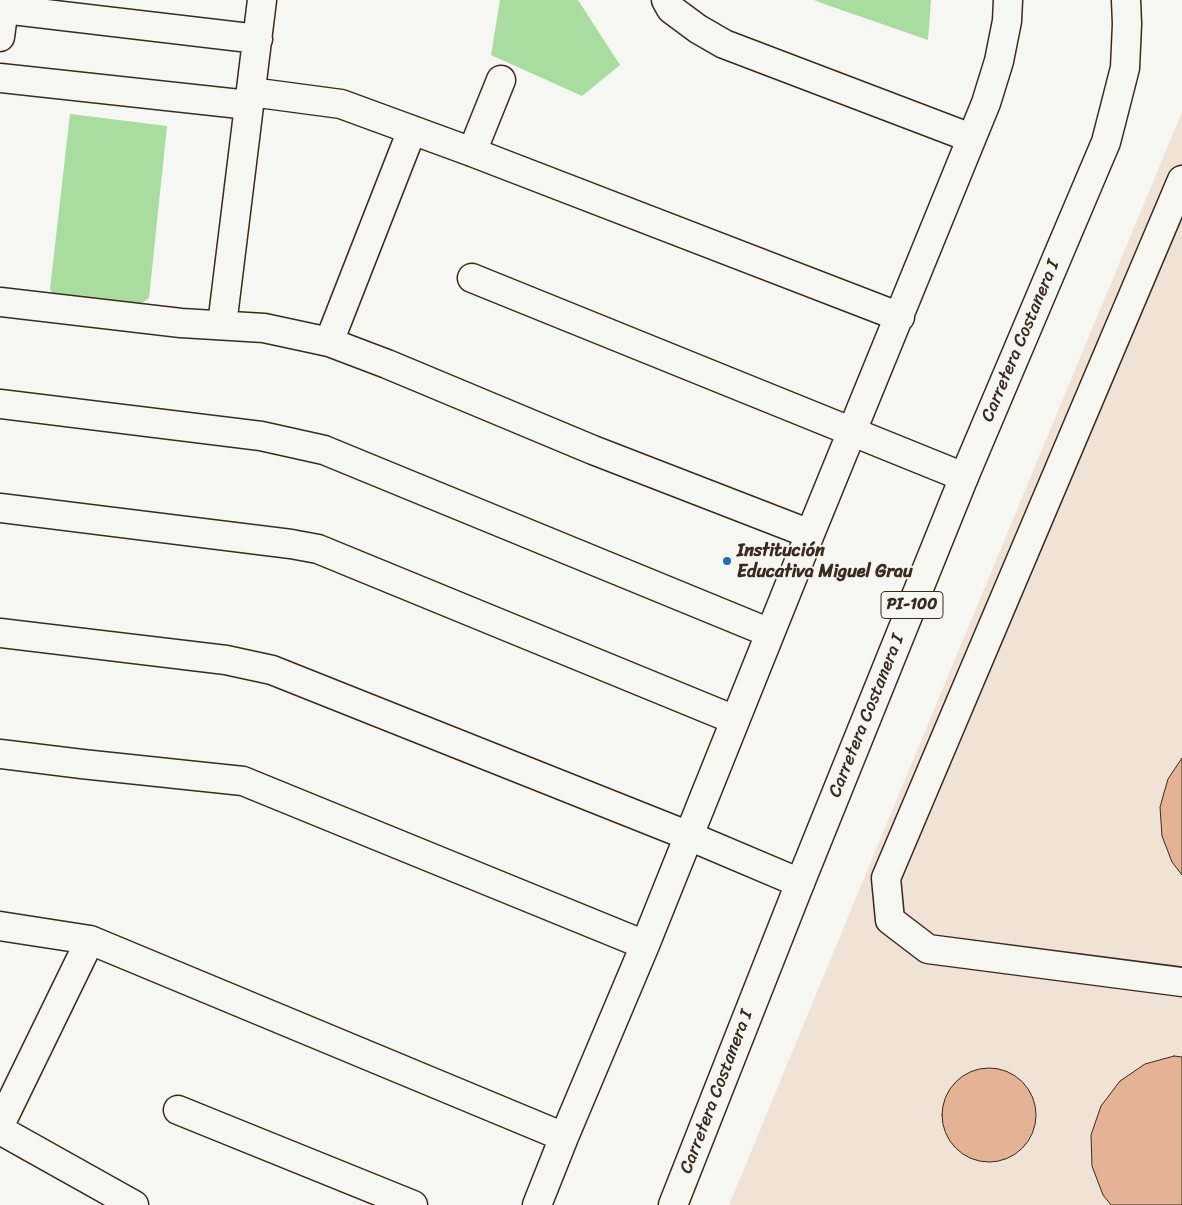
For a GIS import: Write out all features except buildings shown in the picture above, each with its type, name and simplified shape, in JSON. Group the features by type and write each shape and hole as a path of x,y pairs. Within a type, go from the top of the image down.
{"street":[{"path":"222,325 262,0"},
{"path":"666,0 671,8 698,29 724,44 971,138"},
{"path":"538,1205 564,1137 645,945 986,103 999,61 1007,21 1008,0"},
{"name":"Carretera Costanera I","path":"673,1205 964,476 1106,142 1124,68 1127,24 1126,0"},
{"path":"0,37 4,4 258,39"},
{"path":"0,78 250,99 341,104 472,152 900,317"},
{"path":"472,152 500,80"},
{"path":"330,342 412,130"},
{"path":"1182,180 886,878 890,920 928,949 1182,982"},
{"path":"472,278 964,476"},
{"path":"0,302 181,323 264,328 330,342 602,454 810,534"},
{"path":"0,404 261,436 324,450 770,633"},
{"path":"0,508 291,544 318,549 735,720"},
{"path":"0,633 226,660 272,670 689,836 800,883"},
{"path":"0,754 243,781 645,945"},
{"path":"0,926 90,940 564,1137"},
{"path":"0,1125 90,940"},
{"path":"178,1110 414,1205"},
{"path":"0,1130 134,1205"}],"shaded area":[{"path":"1182,112 1182,1205 729,1205 848,917"}],"green space":[{"path":"500,0 578,0 620,65 582,96 491,55"},
{"path":"814,0 931,0 928,40 827,5"},
{"path":"70,114 167,126 149,298 135,308 56,299 50,289"}],"place":[{"name":"Institución Educativa Miguel Grau","path":"727,561"}]}
